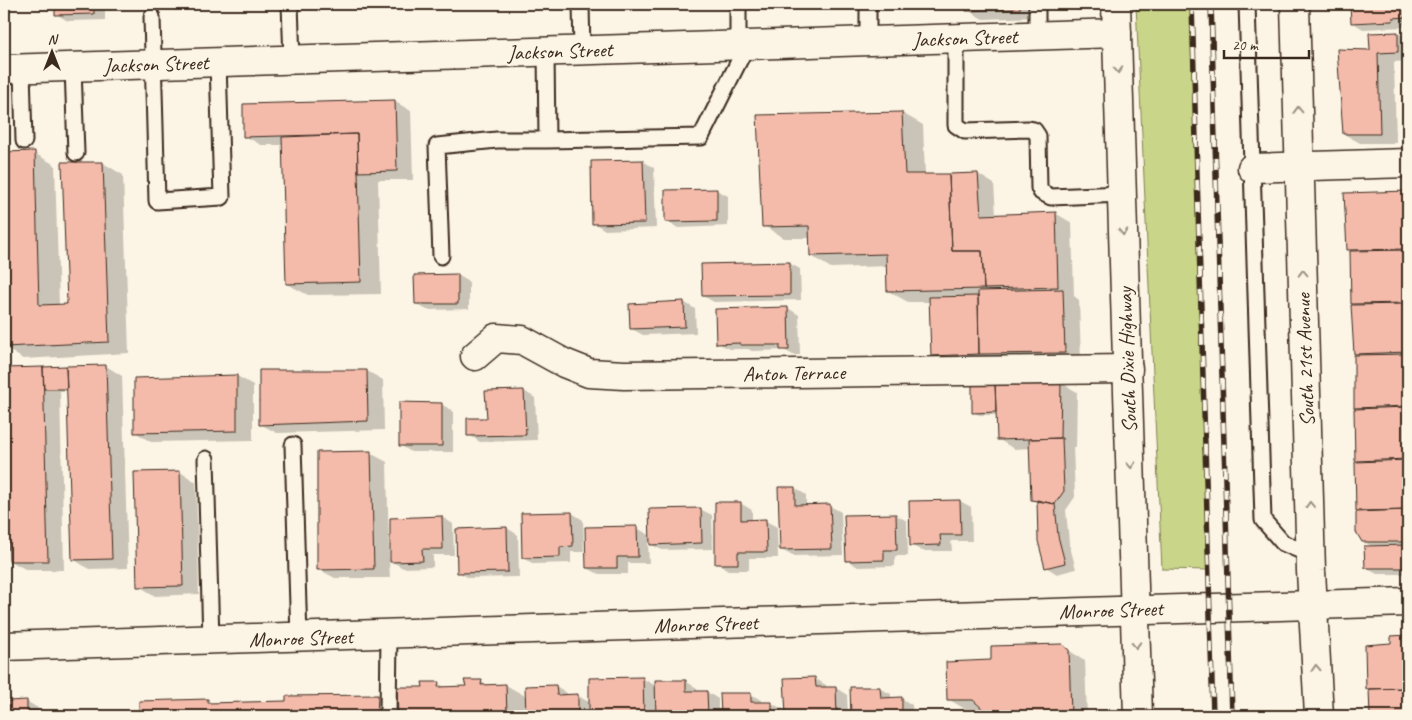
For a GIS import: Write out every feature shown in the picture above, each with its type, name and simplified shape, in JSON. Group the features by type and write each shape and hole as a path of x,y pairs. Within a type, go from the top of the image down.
{"street":[{"name":"South Dixie Highway","path":"1116,4 1138,716"},
{"name":"South 21st Avenue","path":"1295,4 1311,555 1318,716"},
{"name":"Jackson Street","path":"13,69 1117,33"},
{"path":"1252,168 1408,163"},
{"name":"Anton Terrace","path":"475,356 496,338 522,340 564,363 589,373 634,375 1128,368"},
{"name":"Monroe Street","path":"4,646 299,638 1134,609 1408,602"}],"lane":[{"path":"290,4 292,60"},
{"path":"581,4 582,51"},
{"path":"441,256 437,146 497,140 701,137 742,45 738,7 736,4"},
{"path":"868,4 868,41"},
{"path":"1037,4 1037,36"},
{"path":"1247,4 1263,520 1282,543 1311,555"},
{"path":"152,17 157,201 222,197 218,62"},
{"path":"956,38 956,125 959,128 964,131 1034,130 1038,136 1041,192 1051,197 1122,194"},
{"path":"546,52 547,140"},
{"path":"73,67 76,153"},
{"path":"13,69 24,142"},
{"path":"293,445 299,638"},
{"path":"206,460 211,640"},
{"path":"388,716 389,635"}],"green space":[{"path":"1136,4 1192,4 1209,570 1162,569"}],"building":[{"path":"55,4 94,4 94,14 55,15"},
{"path":"966,4 1020,4 1020,9 966,11"},
{"path":"1350,4 1408,4 1408,17 1393,18 1392,21 1351,23"},
{"path":"1398,32 1398,52 1378,53 1380,134 1343,134 1337,49 1370,50 1369,33"},
{"path":"395,100 397,171 358,172 357,134 243,137 243,104"},
{"path":"902,112 905,174 949,174 952,251 982,251 984,289 887,291 886,254 810,256 809,226 762,227 757,115"},
{"path":"357,134 361,282 286,284 282,137"},
{"path":"35,151 39,305 67,304 62,162 103,162 109,342 4,347 4,152"},
{"path":"643,160 645,223 592,224 591,161"},
{"path":"978,173 981,215 1056,212 1058,287 984,289 982,251 952,251 949,174"},
{"path":"717,189 717,221 665,222 665,190"},
{"path":"1408,191 1408,249 1347,250 1344,193"},
{"path":"1408,250 1408,303 1351,304 1350,251"},
{"path":"790,262 790,295 702,296 701,264"},
{"path":"458,274 458,304 415,304 414,275"},
{"path":"1063,289 1065,353 979,354 978,291"},
{"path":"978,296 979,354 931,356 929,297"},
{"path":"684,301 685,327 630,329 629,304"},
{"path":"1408,304 1408,352 1354,354 1351,305"},
{"path":"788,307 789,350 780,350 780,345 716,344 715,309"},
{"path":"1408,354 1408,406 1354,408 1354,355"},
{"path":"106,365 112,559 72,560 66,366"},
{"path":"66,366 67,389 44,389 43,367"},
{"path":"43,367 48,561 9,561 4,368"},
{"path":"259,370 367,370 368,421 259,425"},
{"path":"237,375 237,431 134,433 134,378"},
{"path":"1061,381 1060,438 997,440 995,382"},
{"path":"995,382 996,412 972,413 972,383"},
{"path":"524,390 526,435 467,436 467,418 487,418 485,391"},
{"path":"399,402 442,403 442,446 399,446"},
{"path":"1408,407 1408,459 1355,461 1354,409"},
{"path":"1062,438 1064,491 1055,504 1031,500 1029,439"},
{"path":"371,451 374,569 317,570 317,452"},
{"path":"1408,460 1408,510 1356,511 1355,462"},
{"path":"180,471 183,586 137,587 134,472"},
{"path":"778,487 795,487 795,505 830,504 832,549 780,550"},
{"path":"960,500 961,535 940,535 941,545 910,546 909,501"},
{"path":"1037,500 1055,504 1058,536 1065,563 1045,568 1038,541"},
{"path":"715,502 741,502 741,520 766,519 767,552 738,552 738,564 715,564"},
{"path":"701,508 702,543 650,545 649,509"},
{"path":"1408,510 1408,542 1362,542 1356,532 1356,512"},
{"path":"572,512 573,546 560,547 560,557 522,558 521,513"},
{"path":"896,514 897,550 884,550 884,560 846,561 844,515"},
{"path":"442,516 443,549 422,549 423,561 390,562 390,518"},
{"path":"637,526 638,557 617,557 617,568 586,568 585,527"},
{"path":"507,527 508,572 457,573 456,529"},
{"path":"1408,545 1408,568 1365,568 1364,546"},
{"path":"1408,635 1408,688 1366,689 1365,645 1391,643 1391,636"},
{"path":"1062,644 1069,650 1071,716 987,716 987,713 973,700 947,700 946,662 991,660 991,646"},
{"path":"643,677 644,716 589,716 589,678"},
{"path":"815,677 816,687 836,687 837,716 786,716 784,678"},
{"path":"464,680 482,680 481,685 506,684 507,716 398,716 397,687 423,687 422,682 439,682 438,687 466,686"},
{"path":"655,680 686,680 686,691 707,691 708,716 656,716"},
{"path":"556,685 557,695 578,694 578,716 526,716 525,686"},
{"path":"850,687 880,687 881,698 902,697 902,716 851,716"},
{"path":"1408,688 1408,716 1370,716 1369,689"},
{"path":"720,693 751,693 751,702 772,702 772,716 721,716"},
{"path":"378,695 377,716 139,716 139,701 208,699 208,703 286,701 286,696"},
{"path":"27,700 27,711 44,711 44,716 8,716 8,701"}],"railway":[{"path":"1192,4 1213,716"},
{"path":"1211,4 1232,716"}]}
